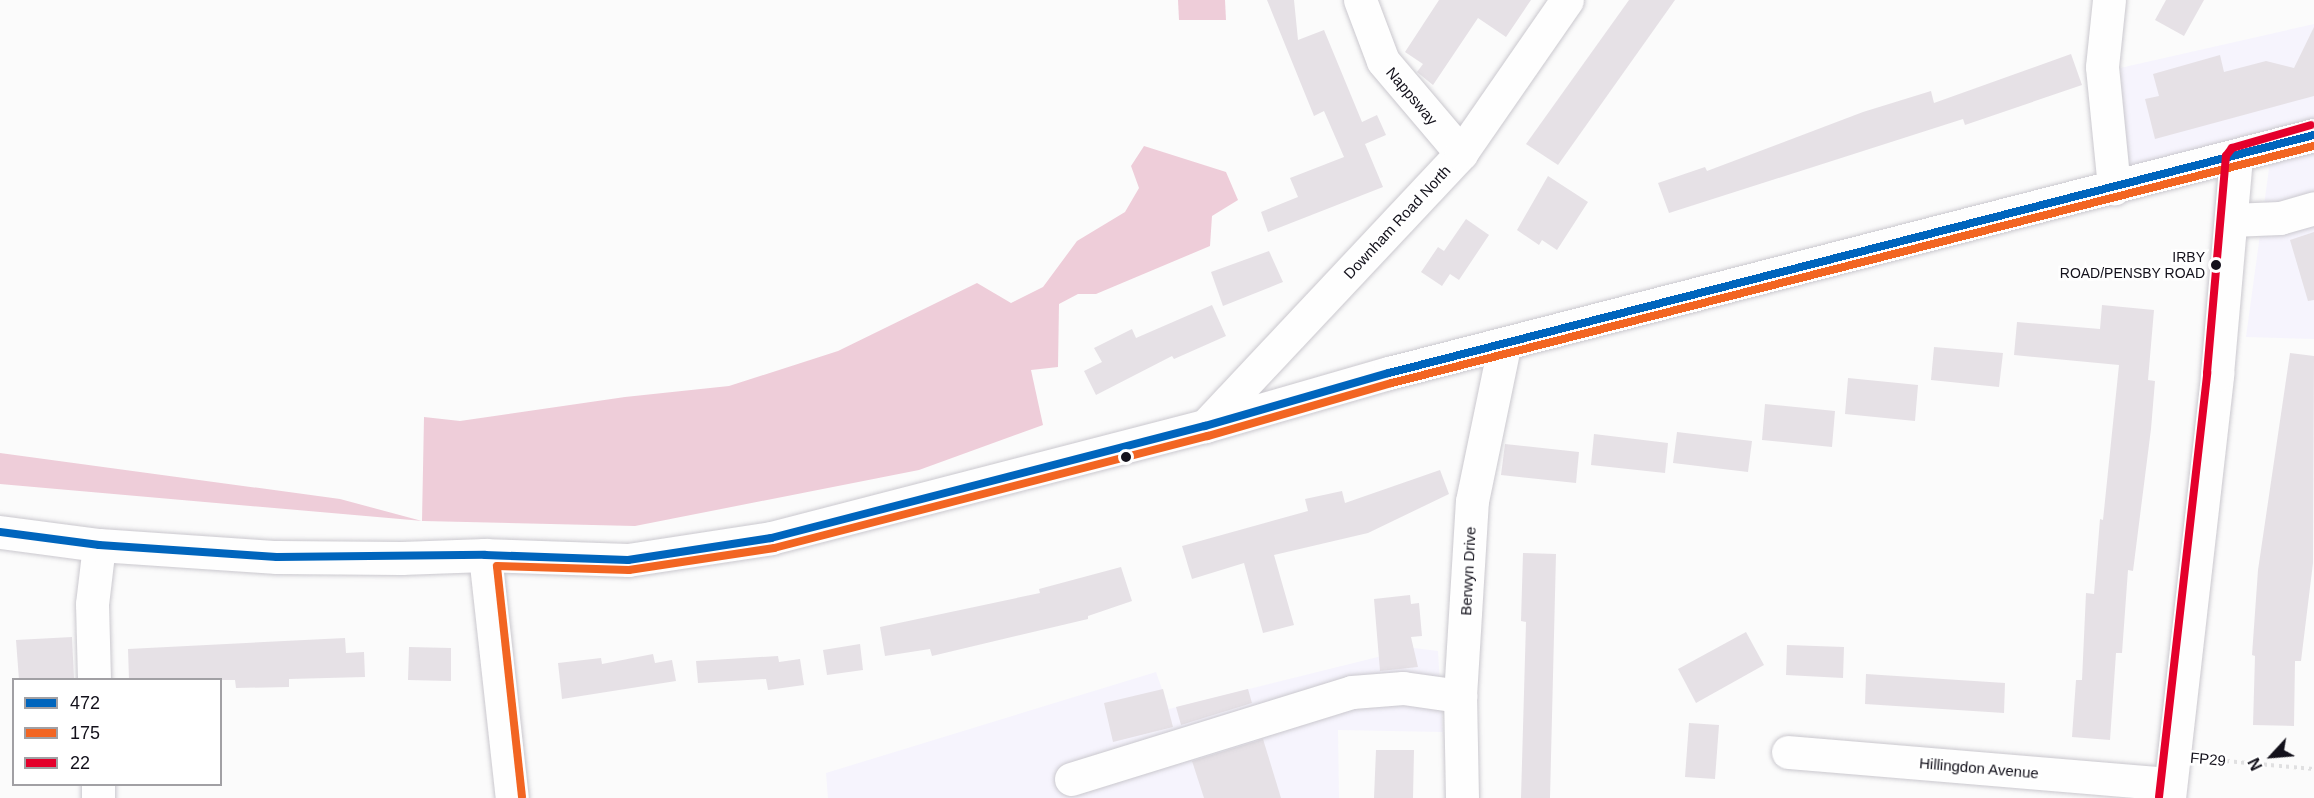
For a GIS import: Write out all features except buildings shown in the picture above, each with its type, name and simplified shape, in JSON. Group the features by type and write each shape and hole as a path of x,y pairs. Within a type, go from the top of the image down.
{"street":[{"name":"Nappsway","path":"1360,0 1383,61 1461,153"},
{"name":"Downham Road North","path":"1205,426 1461,153 1567,0"},
{"path":"2109,0 2102,67 2114,188"},
{"path":"0,532 99,545 277,557 485,555 628,560 771,538 1205,426 1389,373 1504,346 2236,158 2314,135"},
{"path":"2171,779 2236,158"},
{"path":"2231,219 2280,218 2314,208"},
{"name":"Berwyn Drive","path":"1462,798 1460,696 1472,501 1504,346"},
{"path":"94,678 92,604 99,545"},
{"path":"485,555 512,798"},
{"path":"1071,779 1352,692 1403,688 1460,696"},
{"name":"Hillingdon Avenue","path":"1788,752 2171,779"}],"path":[{"name":"FP29","path":"2171,779 2314,769"}],"shaded area":[{"path":"1178,0 1225,0 1226,20 1179,20"},
{"path":"2314,24 2314,339 2246,337 2274,132 2129,171 2120,68"},
{"path":"1144,146 1226,172 1238,200 1212,216 1210,246 1096,294 1078,294 1059,304 1058,367 1031,370 1043,425 919,470 635,526 422,521 424,417 460,421 625,397 729,386 838,351 977,283 1011,303 1043,287 1077,241 1125,212 1139,188 1131,166"},
{"path":"0,453 340,499 422,521 0,484"},
{"path":"1414,648 1438,651 1443,732 1338,730 1339,798 828,798 826,773 1156,672 1169,709"}],"transit line":[{"name":"22","path":"2159,797 2207,373 2226,156 2232,148 2311,125"},
{"name":"472","path":"0,532 99,545 277,557 485,555 628,560 771,538 1205,426 1389,373 2314,135"},
{"name":"175","path":"522,797 497,566 629,570 774,548 1208,436 1392,383 2314,146"}],"place":[{"name":"IRBY ROAD/PENSBY ROAD","path":"2216,265"}]}
